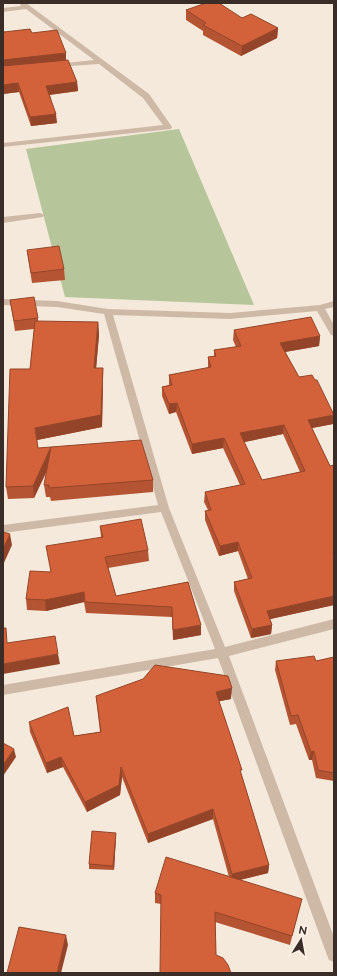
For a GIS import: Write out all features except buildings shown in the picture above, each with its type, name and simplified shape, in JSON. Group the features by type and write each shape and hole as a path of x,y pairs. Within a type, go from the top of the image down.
{"street":[{"path":"3,10 24,5 146,96 168,127 3,145"},
{"path":"48,67 99,62"},
{"path":"3,220 40,215"},
{"path":"3,302 57,304 108,312 230,316 320,308 334,304"},
{"path":"320,308 334,333"},
{"path":"108,312 164,508 222,653 334,955"},
{"path":"3,529 164,508"},
{"path":"3,690 222,653 334,624"}],"green space":[{"path":"179,129 254,305 65,297 26,149"}]}
